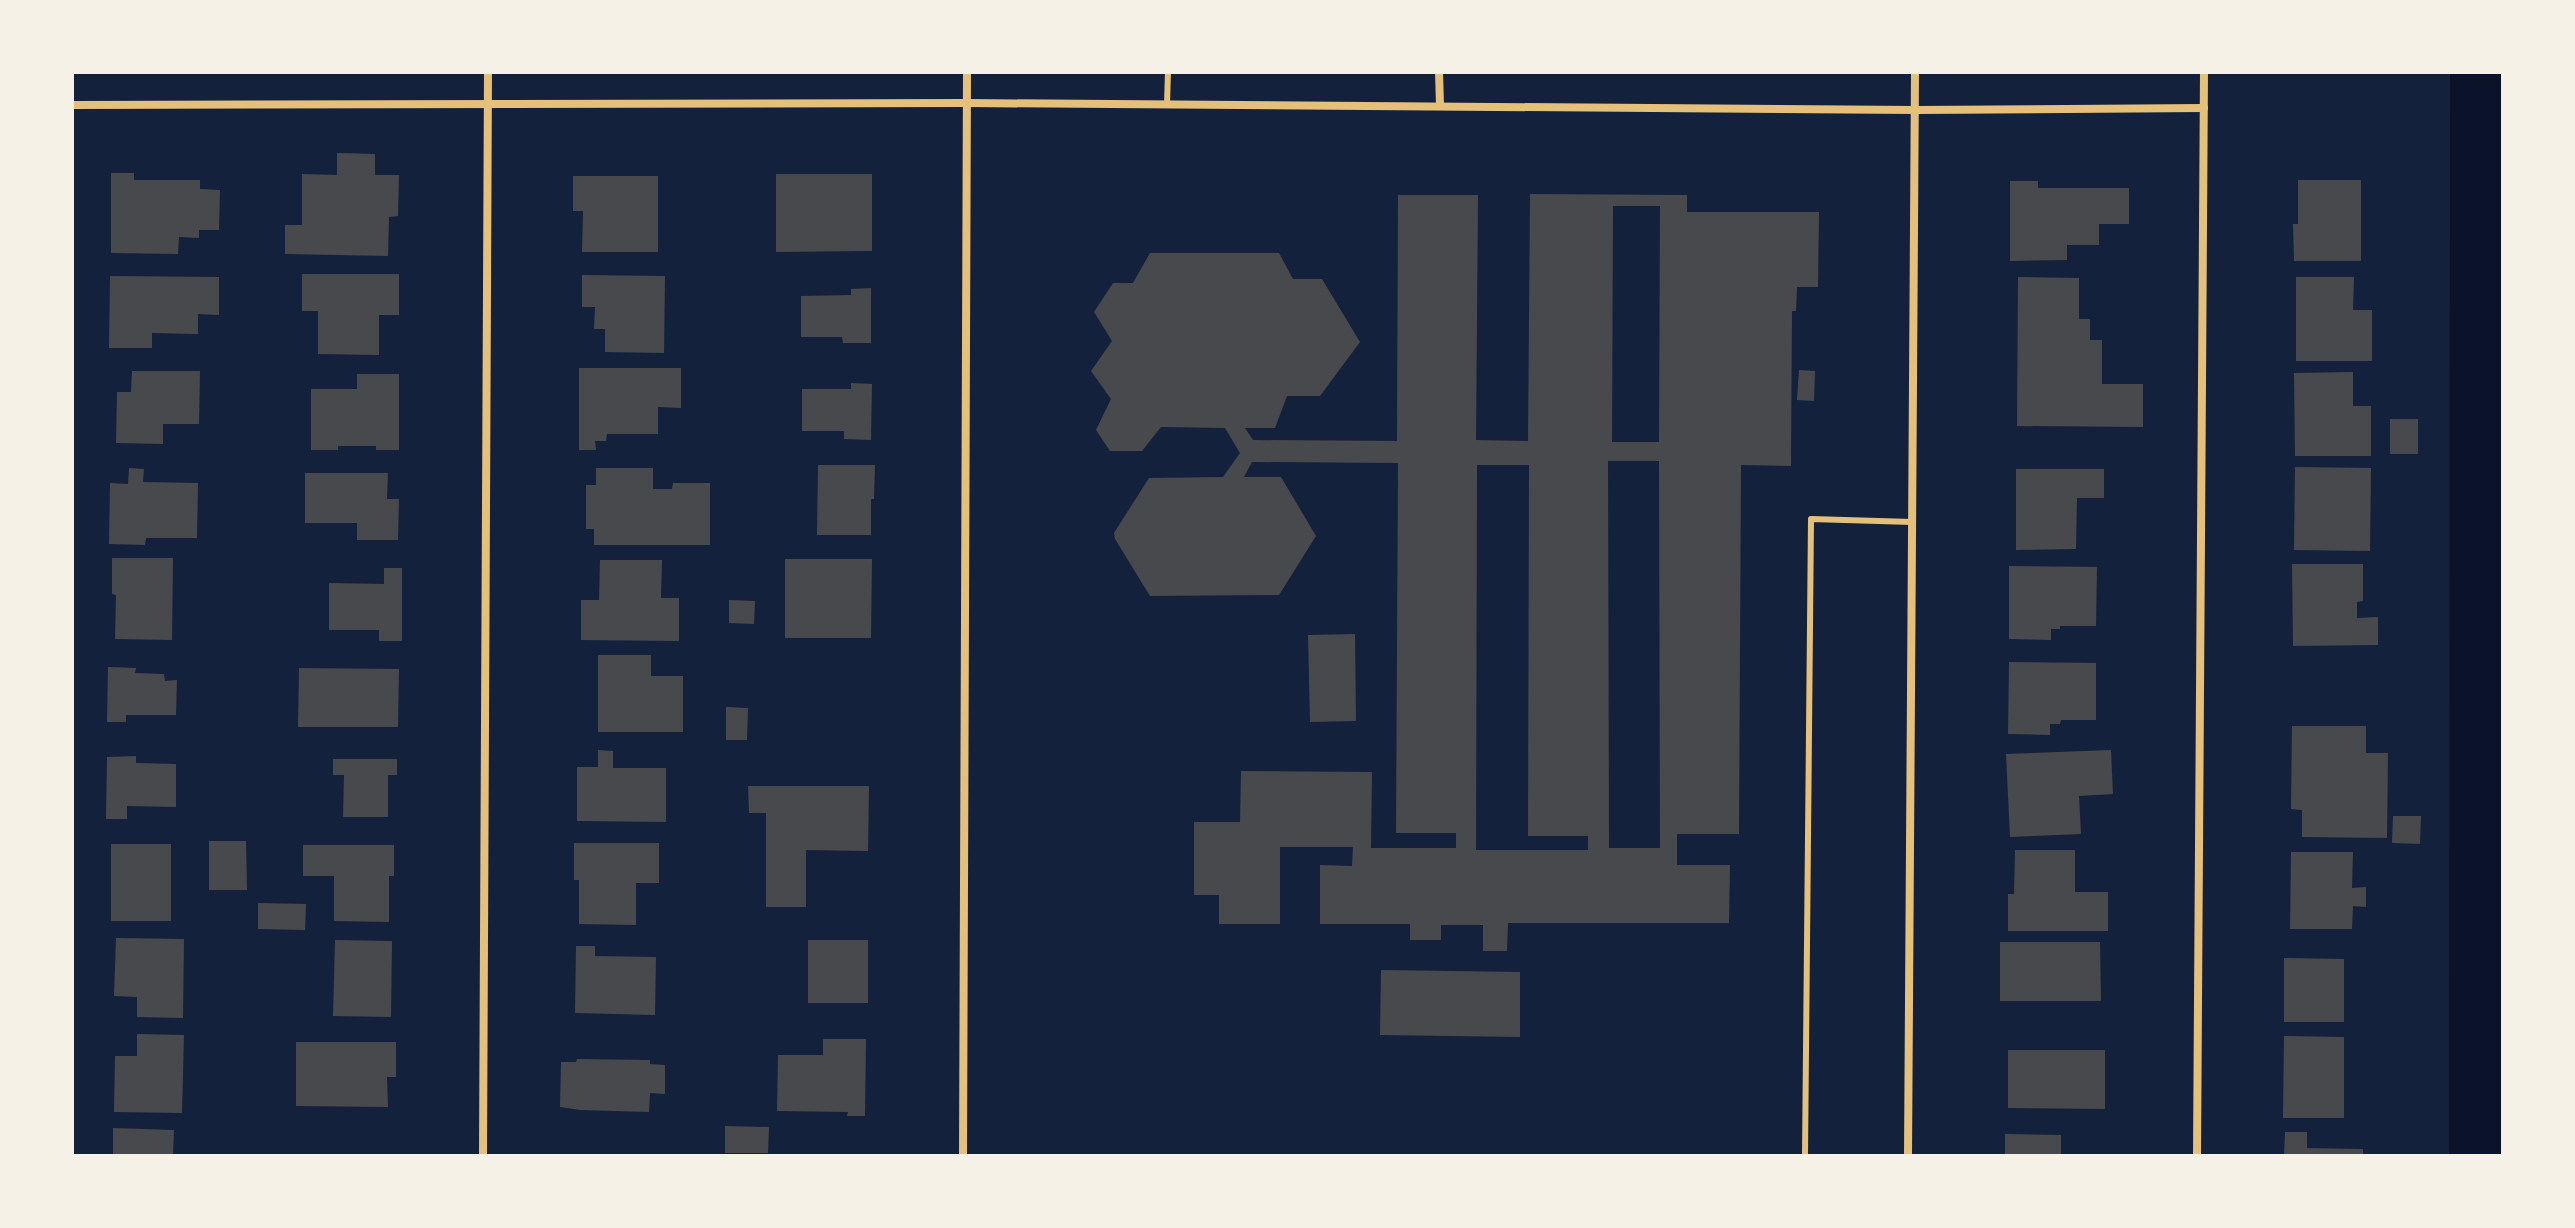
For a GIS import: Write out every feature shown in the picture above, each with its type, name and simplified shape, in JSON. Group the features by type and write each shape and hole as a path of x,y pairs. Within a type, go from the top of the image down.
{"street":[{"path":"483,1156 488,72"},
{"path":"963,1156 967,72"},
{"path":"1439,72 1440,105"},
{"path":"1908,1156 1915,72"},
{"path":"2197,1156 2204,72"},
{"path":"72,105 967,103 1915,110 2204,108"}],"lane":[{"path":"1167,104 1168,72"},
{"path":"1805,1156 1811,519 1912,522"}],"water":[{"path":"2450,72 2503,72 2503,1156 2449,1156"}],"building":[{"path":"337,153 375,154 375,175 399,175 398,216 389,217 388,256 285,254 285,225 302,225 302,174 337,175"},
{"path":"111,173 134,173 134,180 200,180 200,189 220,190 219,230 199,230 199,238 179,237 178,254 111,253"},
{"path":"776,174 872,174 872,251 776,252"},
{"path":"573,176 658,176 658,252 582,252 583,211 573,211"},
{"path":"2298,180 2361,180 2361,261 2294,261 2293,224 2298,224"},
{"path":"2010,181 2038,181 2038,188 2129,188 2129,224 2099,224 2099,245 2067,245 2067,260 2010,261"},
{"path":"1530,194 1687,195 1687,212 1819,212 1818,287 1797,287 1796,311 1792,311 1791,466 1741,465 1739,834 1677,834 1677,865 1730,865 1729,923 1508,923 1507,951 1483,951 1483,925 1441,925 1441,940 1410,940 1410,924 1320,924 1320,865 1352,866 1353,847 1280,847 1280,924 1219,924 1219,895 1194,895 1194,822 1240,822 1241,771 1372,772 1371,848 1456,848 1456,833 1396,833 1398,463 1252,462 1244,477 1281,477 1316,536 1279,595 1150,596 1114,533 1149,478 1223,477 1240,453 1225,428 1161,427 1142,451 1110,451 1096,430 1111,399 1091,371 1112,341 1094,312 1113,283 1133,283 1150,253 1279,253 1293,279 1322,279 1360,342 1320,396 1287,396 1275,428 1245,428 1253,440 1397,441 1398,195 1478,195 1476,440 1528,441","holes":["1613,206 1660,206 1659,442 1612,442","1608,461 1659,461 1660,848 1609,848","1477,465 1529,465 1528,836 1588,836 1588,850 1476,850"]},
{"path":"302,274 399,274 399,315 379,315 379,355 318,354 318,311 302,311"},
{"path":"582,275 665,276 664,353 605,352 605,329 594,329 595,307 582,307"},
{"path":"110,276 219,277 219,315 198,314 198,334 152,333 152,348 109,348"},
{"path":"2018,277 2079,278 2079,319 2090,319 2090,340 2102,340 2102,384 2143,384 2143,427 2017,426"},
{"path":"2296,277 2354,277 2353,310 2372,310 2372,361 2296,361"},
{"path":"871,288 871,343 843,343 842,337 801,337 801,296 851,295 851,289"},
{"path":"579,368 681,368 681,408 658,407 658,434 607,434 606,441 595,441 596,450 579,450"},
{"path":"1799,370 1815,371 1814,401 1797,400"},
{"path":"132,371 200,371 199,424 163,424 163,444 116,443 117,392 131,392"},
{"path":"2353,372 2353,406 2371,406 2371,456 2295,456 2294,373"},
{"path":"357,374 399,374 399,450 376,450 376,446 338,446 338,450 311,450 311,389 357,389"},
{"path":"851,383 872,384 871,440 844,439 844,431 802,431 802,389 851,389"},
{"path":"2390,419 2418,419 2418,454 2390,454"},
{"path":"818,465 875,465 871,535 817,535"},
{"path":"2295,467 2371,468 2370,551 2294,550"},
{"path":"129,468 144,469 143,482 198,483 197,538 146,538 145,545 109,544 110,483 128,484"},
{"path":"596,468 653,468 653,489 672,489 673,483 710,483 710,545 594,545 594,529 586,529 586,485 596,485"},
{"path":"2016,469 2104,469 2104,498 2077,498 2076,549 2016,550"},
{"path":"305,473 388,473 387,499 399,499 398,540 357,540 357,523 305,523"},
{"path":"112,558 173,558 172,640 115,639 116,595 112,594"},
{"path":"785,559 872,559 871,638 785,638"},
{"path":"600,560 662,560 661,598 679,598 679,641 581,640 581,600 599,600"},
{"path":"2292,564 2363,564 2363,601 2357,602 2357,618 2378,617 2378,645 2293,646"},
{"path":"2009,566 2097,567 2096,626 2060,626 2060,629 2051,629 2051,640 2009,639"},
{"path":"384,568 402,568 402,641 379,641 379,630 329,630 329,583 384,584"},
{"path":"729,600 755,601 754,624 729,623"},
{"path":"1355,634 1356,721 1310,722 1308,635"},
{"path":"598,655 651,655 651,676 683,676 683,732 598,732"},
{"path":"2009,662 2096,663 2096,720 2061,720 2060,724 2050,724 2050,735 2008,734"},
{"path":"108,667 136,668 135,673 164,674 165,681 177,680 176,715 126,715 126,722 107,722"},
{"path":"299,668 399,669 398,727 298,727"},
{"path":"726,707 748,708 747,740 726,740"},
{"path":"2292,726 2366,726 2366,753 2388,753 2387,838 2302,837 2302,810 2291,809"},
{"path":"598,750 613,751 613,768 666,768 666,822 577,821 577,767 598,767"},
{"path":"2111,750 2113,794 2079,796 2081,834 2010,837 2006,754"},
{"path":"136,756 136,763 176,764 176,807 127,806 127,819 106,819 107,757"},
{"path":"333,759 397,759 397,775 388,775 388,817 343,817 344,775 333,775"},
{"path":"748,786 869,786 868,851 806,850 806,907 766,907 766,813 749,813"},
{"path":"2393,816 2421,816 2420,844 2392,843"},
{"path":"209,841 246,841 247,890 209,890"},
{"path":"574,843 659,843 659,883 636,883 636,925 579,924 579,880 574,880"},
{"path":"111,844 171,844 171,921 111,921"},
{"path":"303,845 394,845 394,876 389,876 389,922 334,921 334,876 303,876"},
{"path":"2015,850 2075,850 2075,892 2108,892 2108,931 2008,931 2008,894 2014,894"},
{"path":"2291,852 2353,852 2352,888 2366,887 2366,907 2353,906 2352,929 2290,929"},
{"path":"258,903 306,904 305,930 258,929"},
{"path":"116,938 184,939 183,1018 137,1017 137,997 114,996"},
{"path":"335,940 392,941 391,1017 333,1016"},
{"path":"808,940 868,940 868,1003 808,1003"},
{"path":"2000,942 2100,942 2101,1001 2000,1001"},
{"path":"576,946 595,946 595,956 656,957 655,1015 575,1013"},
{"path":"2284,958 2344,959 2344,1022 2284,1022"},
{"path":"1381,970 1520,972 1520,1037 1380,1035"},
{"path":"137,1034 184,1035 182,1113 114,1112 115,1056 137,1056"},
{"path":"2284,1036 2344,1037 2344,1118 2283,1118"},
{"path":"823,1039 866,1039 865,1116 847,1116 848,1112 777,1111 778,1055 823,1055"},
{"path":"296,1042 396,1042 396,1077 387,1077 388,1107 296,1106"},
{"path":"2008,1050 2105,1050 2105,1109 2008,1108"},
{"path":"577,1059 650,1060 650,1064 665,1065 665,1094 650,1093 649,1112 560,1107 561,1062 576,1062"},
{"path":"725,1126 769,1127 768,1153 725,1153"},
{"path":"113,1128 174,1130 173,1156 113,1156"},
{"path":"2285,1132 2307,1132 2307,1148 2363,1149 2363,1156 2284,1156"},
{"path":"2005,1134 2061,1135 2061,1156 2005,1156"}]}
